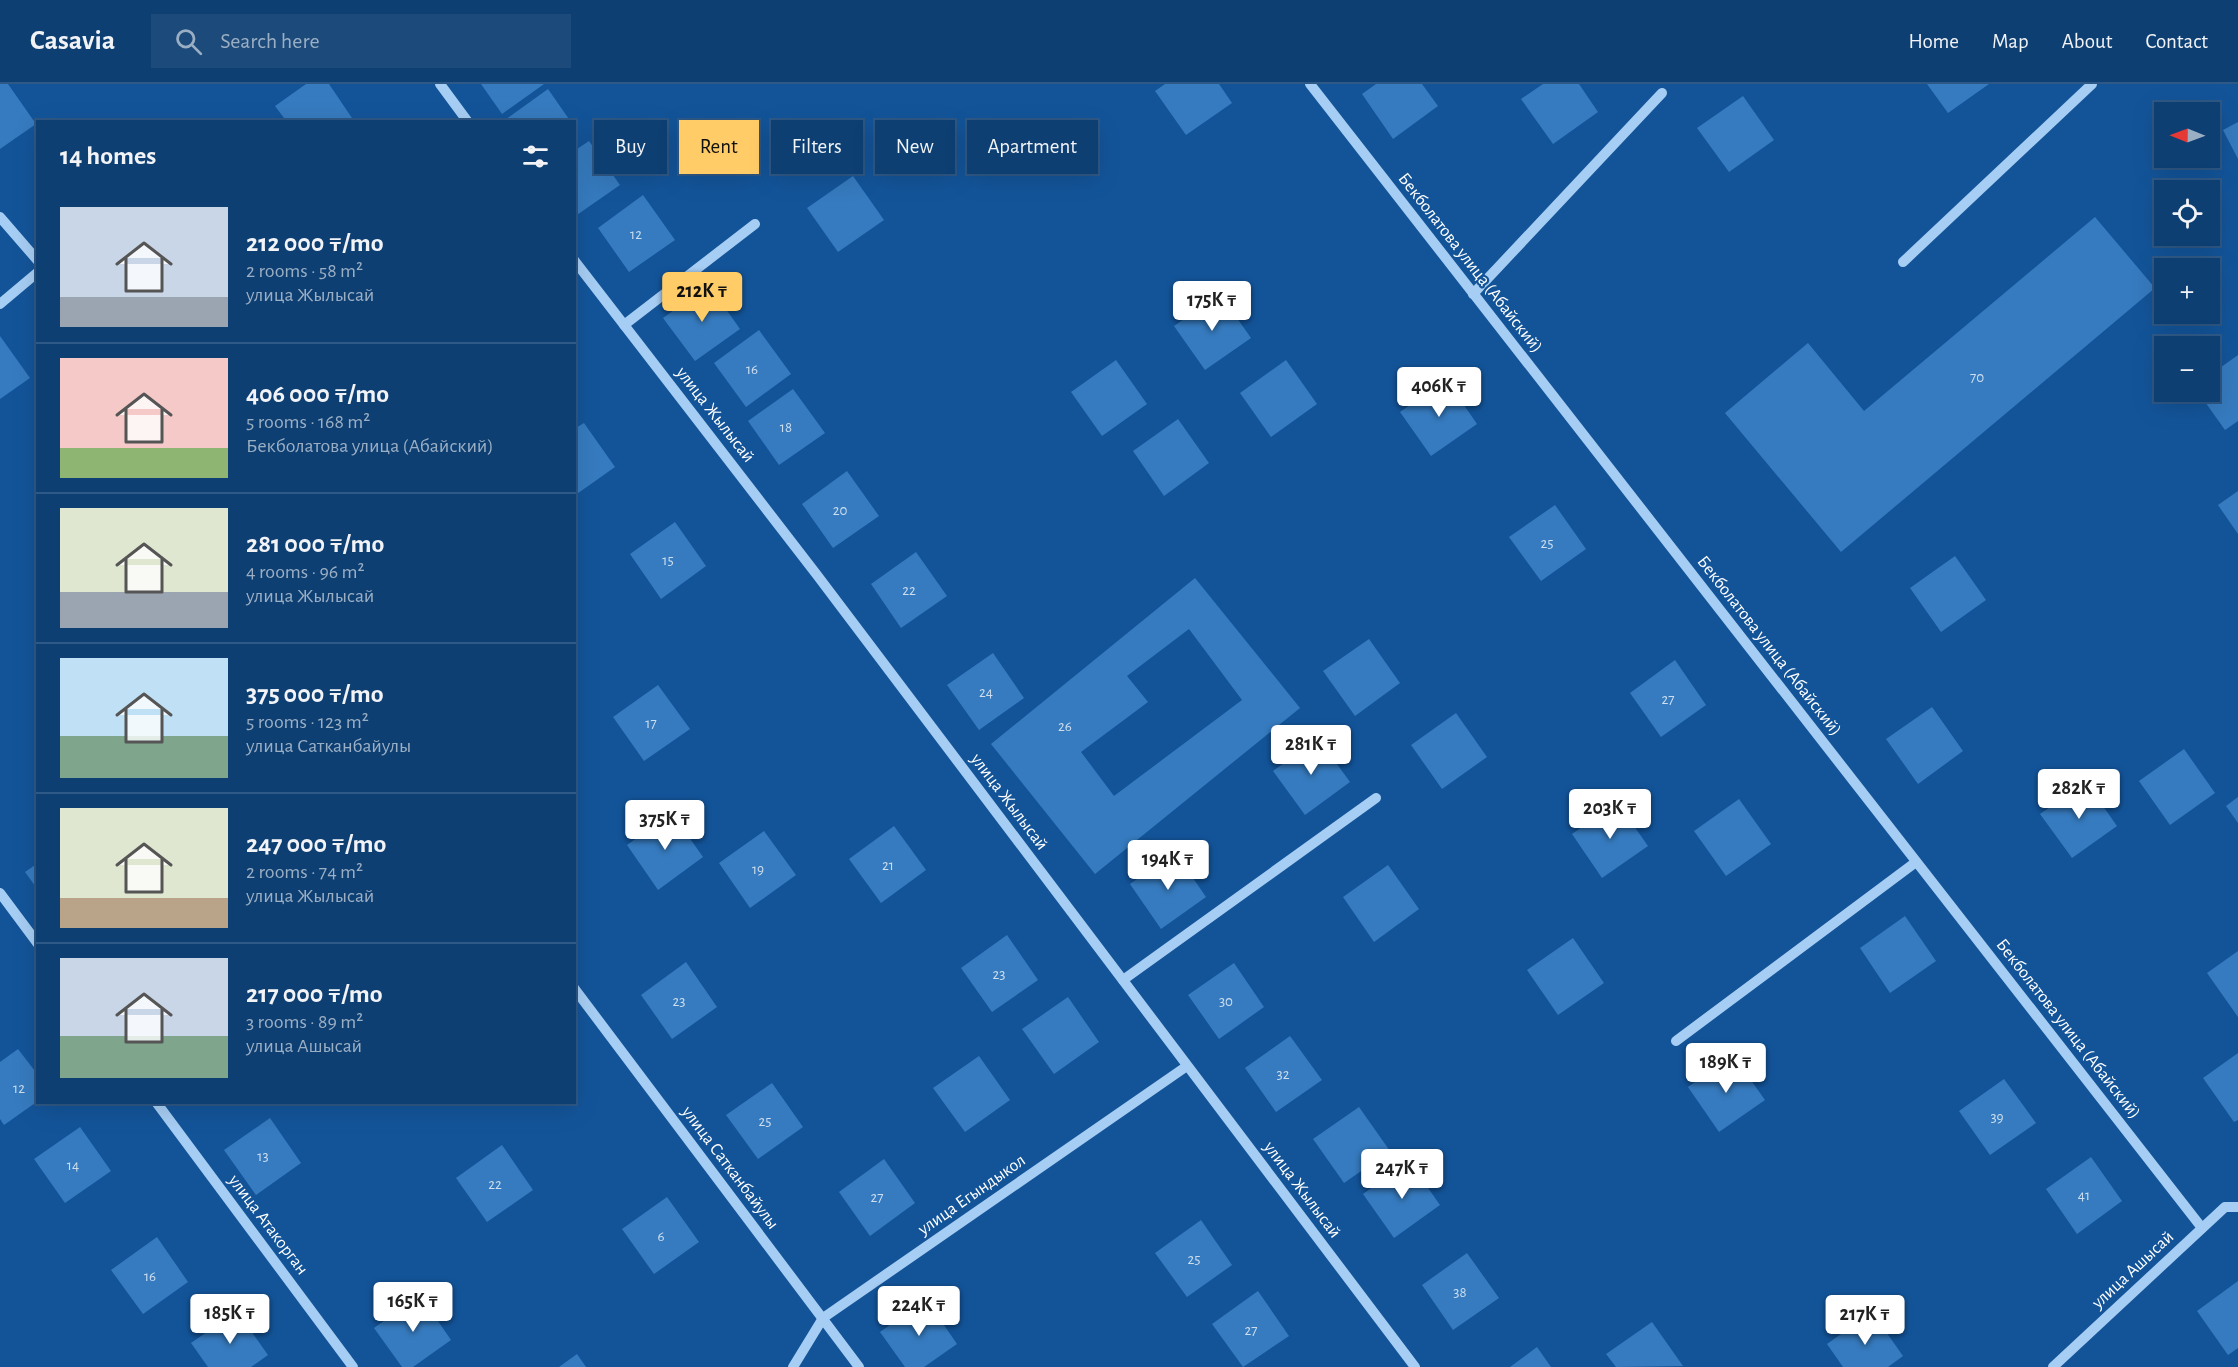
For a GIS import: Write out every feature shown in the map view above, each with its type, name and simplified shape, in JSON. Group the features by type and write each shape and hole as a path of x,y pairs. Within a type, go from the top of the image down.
{"street":[{"path":"440,84 467,120"},
{"name":"Бекболатова улица (Абайский)","path":"1310,84 2202,1228"},
{"path":"1903,262 2092,84"},
{"path":"1473,294 1662,93"},
{"path":"0,217 36,259"},
{"path":"624,325 755,224"},
{"name":"улица Жылысай","path":"576,263 818,576 1414,1367"},
{"path":"0,304 36,274"},
{"path":"1123,980 1376,798"},
{"path":"1676,1041 1916,862"},
{"path":"0,893 36,941"},
{"name":"улица Сатканбайулы","path":"576,991 859,1367"},
{"name":"улица Егындыкол","path":"793,1367 823,1318 1187,1066"},
{"name":"улица Атакорган","path":"157,1104 353,1367"},
{"name":"улица Ашысай","path":"2054,1367 2225,1207 2238,1207"}],"building":[{"path":"0,84 8,84 36,124 0,149"},
{"path":"306,84 329,84 352,118 350,120 286,120 275,106"},
{"path":"481,84 544,84 502,114"},
{"path":"1165,84 1219,84 1232,103 1186,135 1155,91"},
{"path":"1376,84 1422,84 1438,106 1393,139 1362,94"},
{"path":"1543,84 1579,84 1598,112 1553,144 1521,99"},
{"path":"1927,84 1989,84 1948,113"},
{"path":"548,89 570,120 505,120"},
{"path":"1743,96 1774,140 1729,172 1697,128"},
{"path":"2238,122 2238,159 2223,130"},
{"path":"589,141 594,148 594,174 612,174 620,185 576,216 576,150"},
{"path":"853,176 884,220 838,252 807,208"},
{"path":"643,195 675,240 629,272 598,228"},
{"path":"2095,217 2154,287 1841,552 1725,413 1808,343 1864,411"},
{"path":"709,285 740,329 695,361 663,318"},
{"path":"1220,294 1251,338 1205,370 1174,326"},
{"path":"759,330 791,374 746,407 714,363"},
{"path":"0,336 30,378 0,399"},
{"path":"2238,355 2238,421 2225,430 2205,402 2220,402 2220,368"},
{"path":"1116,360 1147,404 1102,436 1071,392"},
{"path":"1286,360 1317,404 1271,437 1240,393"},
{"path":"1446,379 1477,424 1431,456 1400,412"},
{"path":"793,389 825,433 779,465 748,421"},
{"path":"1178,419 1209,463 1164,496 1133,451"},
{"path":"584,423 615,467 576,495 576,428"},
{"path":"847,471 879,516 833,548 802,504"},
{"path":"2238,491 2238,534 2218,505"},
{"path":"1555,505 1586,549 1541,581 1509,537"},
{"path":"675,522 706,566 661,599 630,554"},
{"path":"916,552 947,596 901,628 871,584"},
{"path":"1955,556 1986,600 1941,632 1910,588"},
{"path":"1195,578 1300,708 1095,874 991,744","holes":["1189,629 1242,700 1114,796 1081,752 1148,702 1127,676"]},
{"path":"1369,639 1400,683 1355,716 1323,671"},
{"path":"993,653 1024,698 979,730 947,685"},
{"path":"1675,660 1706,705 1661,737 1630,693"},
{"path":"658,685 690,729 644,761 613,717"},
{"path":"1932,707 1963,751 1918,784 1886,739"},
{"path":"1456,713 1487,757 1442,789 1411,745"},
{"path":"1318,738 1350,782 1305,815 1273,771"},
{"path":"2184,749 2215,793 2170,825 2139,781"},
{"path":"2086,782 2117,826 2072,858 2040,814"},
{"path":"2238,797 2238,823 2226,806"},
{"path":"1739,799 1771,844 1726,876 1694,831"},
{"path":"1617,802 1648,846 1602,878 1572,834"},
{"path":"672,813 703,857 658,890 627,845"},
{"path":"894,826 926,870 881,903 849,859"},
{"path":"764,831 796,875 750,908 719,863"},
{"path":"1175,852 1206,897 1161,929 1130,884"},
{"path":"36,864 36,887 25,872"},
{"path":"1388,865 1419,909 1374,942 1343,897"},
{"path":"1905,916 1936,961 1890,993 1860,948"},
{"path":"1007,935 1038,980 992,1012 961,968"},
{"path":"1573,938 1604,983 1558,1015 1527,970"},
{"path":"2238,951 2238,1017 2207,973"},
{"path":"686,962 717,1007 672,1039 641,995"},
{"path":"1234,963 1264,1007 1219,1039 1188,995"},
{"path":"1068,997 1099,1042 1054,1074 1022,1029"},
{"path":"1290,1036 1322,1080 1276,1112 1245,1068"},
{"path":"18,1049 36,1072 36,1102 4,1125 0,1119 0,1062"},
{"path":"2238,1053 2238,1120 2234,1122 2203,1078"},
{"path":"1733,1055 1765,1100 1719,1132 1688,1087"},
{"path":"979,1056 1010,1100 965,1132 933,1088"},
{"path":"2004,1079 2036,1123 1990,1155 1959,1111"},
{"path":"772,1083 803,1127 758,1159 726,1115"},
{"path":"1359,1107 1390,1151 1344,1183 1313,1139"},
{"path":"270,1118 301,1163 256,1195 224,1150"},
{"path":"80,1127 111,1171 65,1203 34,1159"},
{"path":"502,1145 533,1190 487,1222 456,1178"},
{"path":"2091,1157 2122,1201 2077,1234 2046,1189"},
{"path":"884,1159 915,1203 870,1236 839,1192"},
{"path":"1409,1161 1440,1205 1394,1238 1363,1194"},
{"path":"667,1197 699,1242 654,1274 622,1229"},
{"path":"1201,1220 1232,1265 1187,1297 1155,1253"},
{"path":"157,1237 188,1282 143,1314 111,1270"},
{"path":"1467,1253 1499,1298 1453,1330 1422,1285"},
{"path":"2238,1281 2238,1348 2228,1355 2197,1311"},
{"path":"1258,1291 1289,1336 1243,1367 1212,1324"},
{"path":"420,1295 451,1340 413,1367 402,1367 374,1328"},
{"path":"926,1299 957,1344 924,1367 905,1367 880,1332"},
{"path":"237,1311 268,1355 251,1367 208,1367 191,1343"},
{"path":"1872,1312 1903,1356 1888,1367 1843,1367 1827,1344"},
{"path":"1652,1322 1683,1366 1616,1367 1606,1354"},
{"path":"1537,1347 1551,1367 1510,1367"},
{"path":"577,1354 586,1367 559,1367"}]}
